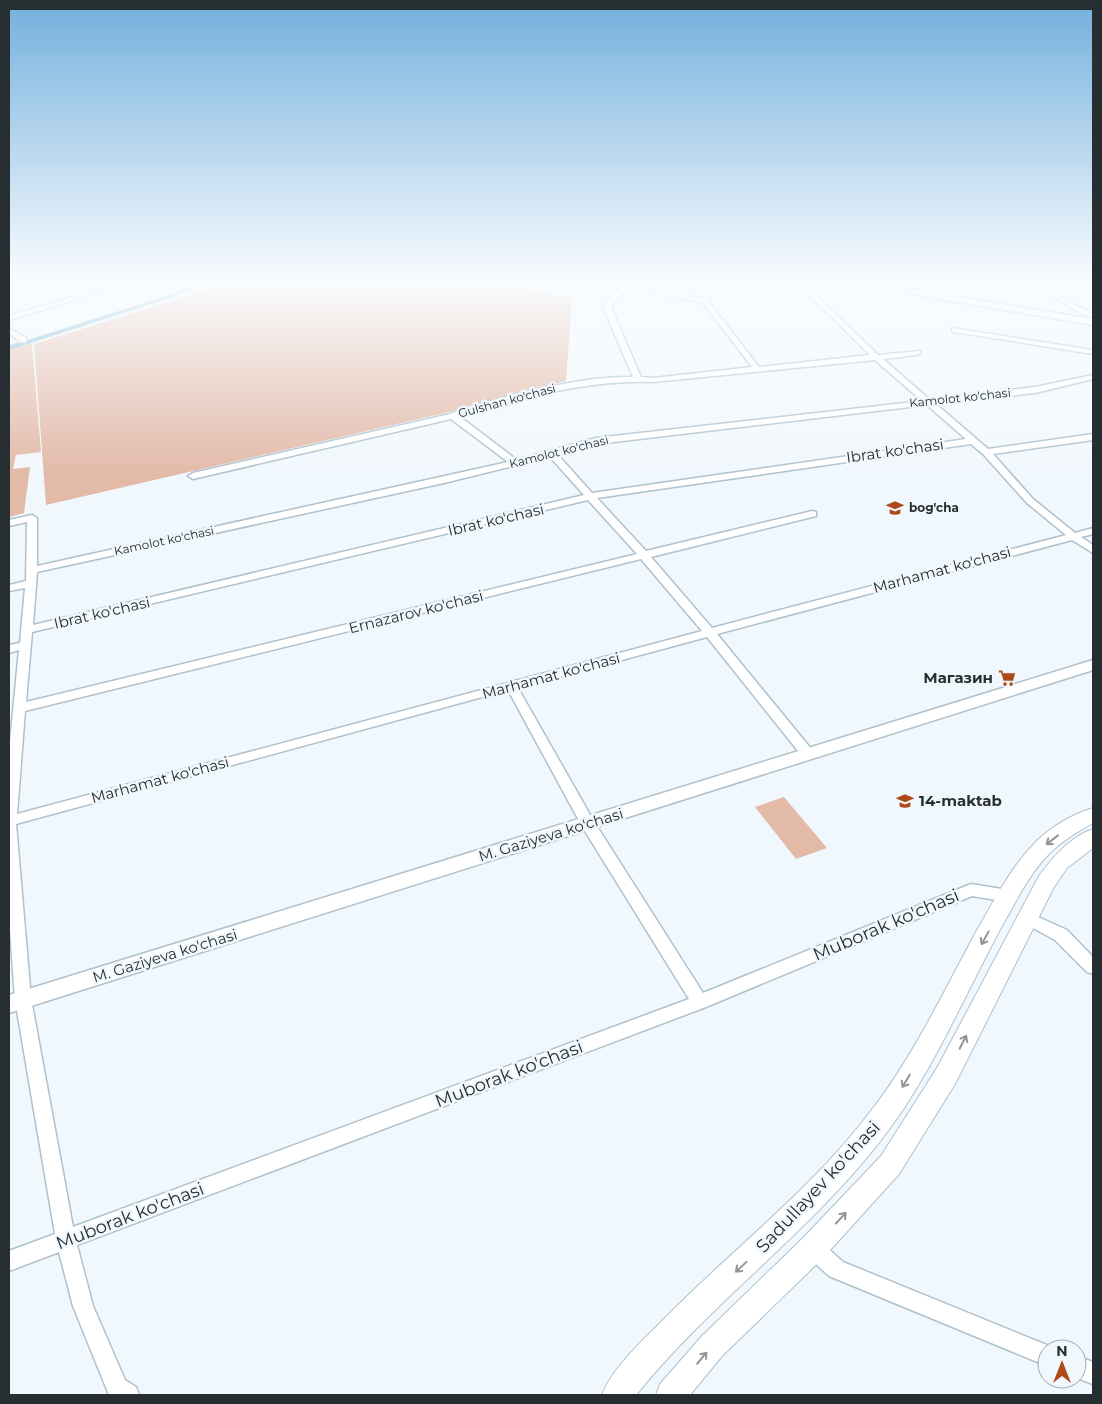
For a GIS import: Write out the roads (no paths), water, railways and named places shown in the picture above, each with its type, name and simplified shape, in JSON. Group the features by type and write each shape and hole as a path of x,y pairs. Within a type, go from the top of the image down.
{"main road":[{"name":"Sadullayev ko'chasi","path":"617,1395 657,1345 785,1226 869,1137 919,1060 1008,896 1028,863 1040,849 1070,827 1093,815"},
{"path":"671,1395 712,1346 813,1248 890,1165 946,1076 1027,918 1057,866 1071,852 1093,837"}],"street":[{"path":"623,345 638,379"},
{"path":"738,345 757,370"},
{"path":"863,345 986,452 1030,501 1093,550"},
{"path":"1046,345 1093,352"},
{"name":"Gulshan ko'chasi","path":"193,476 453,416 469,409 573,384 638,379 653,380 917,353"},
{"name":"Kamolot ko'chasi","path":"9,588 32,576 516,463 596,441 927,401 1035,390 1093,377"},
{"path":"453,416 516,463"},
{"path":"986,452 1093,437"},
{"name":"Ibrat ko'chasi","path":"9,649 27,638 608,492 972,441"},
{"path":"552,454 643,557 676,591 807,753"},
{"name":"Ernazarov ko'chasi","path":"21,708 643,557 812,514"},
{"path":"9,523 32,518 32,576 9,821 16,1002 66,1240 83,1306 116,1388 128,1395"},
{"name":"Marhamat ko'chasi","path":"9,821 708,632 1093,531"},
{"name":"M. Gaziyeva ko'chasi","path":"16,1002 1093,665"},
{"path":"512,686 588,824 700,1002"},
{"name":"Muborak ko'chasi","path":"9,1262 700,1002 971,890 1008,896"},
{"path":"1027,918 1061,935 1093,967"},
{"path":"813,1248 836,1269 1037,1351"}],"waterway":[{"path":"9,348 20,345"}],"place":[{"name":"bog'cha","path":"895,508"},
{"name":"Магазин","path":"1007,678"},
{"name":"14-maktab","path":"905,801"}]}
